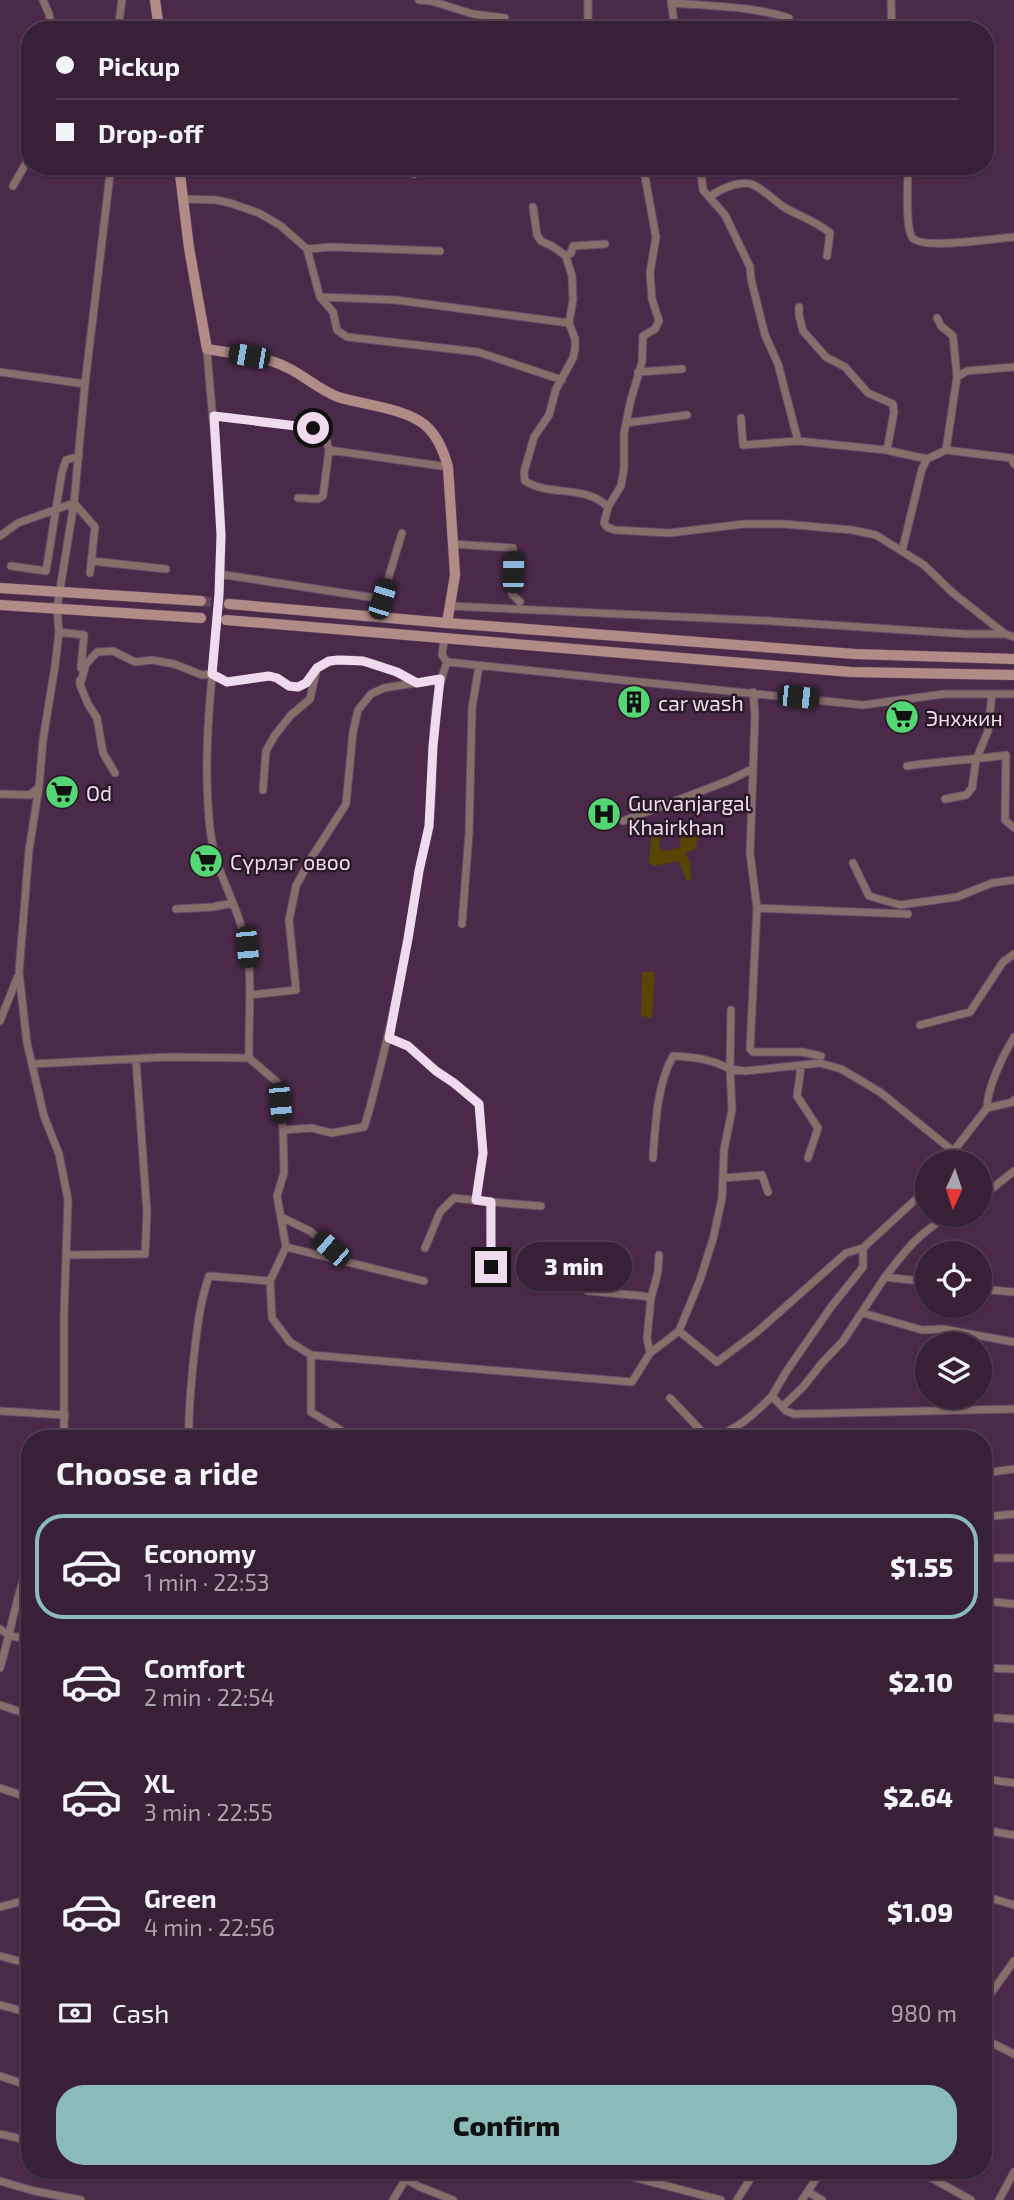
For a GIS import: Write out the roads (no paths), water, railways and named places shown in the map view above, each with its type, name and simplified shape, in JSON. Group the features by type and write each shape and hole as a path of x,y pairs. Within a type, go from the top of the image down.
{"main road":[{"path":"155,0 158,21"},
{"path":"180,175 207,349 268,360 285,366 333,395 409,416 425,425 436,438 448,467 456,575 447,623"},
{"path":"0,589 201,601"},
{"path":"229,604 855,654 1014,659"},
{"path":"0,605 201,618"},
{"path":"226,620 444,640 851,671 1014,675"}],"street":[{"path":"43,0 50,21"},
{"path":"119,21 122,0"},
{"path":"419,0 473,14 505,18"},
{"path":"588,0 588,21"},
{"path":"891,0 892,21"},
{"path":"674,21 671,2 720,6 789,18"},
{"path":"13,186 21,172"},
{"path":"64,1430 64,1315 68,1200 59,1154 44,1116 24,1027 19,972 29,850 60,632 57,608 74,503 110,175"},
{"path":"645,175 656,237 650,273 652,299 659,321 655,329 643,336 642,362 626,423 621,486 608,507 604,523 607,527 615,530 668,533 744,524 784,524 852,530 876,535 923,565 953,593 1005,634"},
{"path":"701,175 703,190 725,215 750,267 765,335 778,364 798,441"},
{"path":"908,175 909,222 911,236 917,242 938,244 1014,237"},
{"path":"710,197 722,189 741,184 755,186 786,208 821,225 830,233 827,256"},
{"path":"182,199 216,200 260,213 281,226 307,249 320,297 333,312 337,330 347,337 478,352 562,380"},
{"path":"533,207 537,235 541,241 566,256 572,276 573,300 569,323 575,339 575,349 556,389 549,415 534,437 524,471 525,481 534,487 590,495 600,499 608,507"},
{"path":"566,256 571,253 573,246 604,244"},
{"path":"307,249 331,247 440,251"},
{"path":"320,297 396,300 569,323"},
{"path":"799,307 803,331 826,357 845,368 868,393 893,404 887,450"},
{"path":"937,318 941,326 953,336 957,377 946,450"},
{"path":"207,349 221,535 206,765 208,806 216,860 245,937 250,995 249,1058"},
{"path":"957,377 967,371 1014,367"},
{"path":"638,372 682,369"},
{"path":"0,372 85,384"},
{"path":"626,423 687,415"},
{"path":"214,416 313,428 325,435 329,450 323,496 318,499 298,498"},
{"path":"741,418 743,445 798,441 887,450 926,459 946,450 1011,458 1014,464"},
{"path":"329,450 448,467"},
{"path":"11,566 46,571 62,472 66,460 79,456"},
{"path":"902,551 926,459"},
{"path":"0,536 18,523 74,503"},
{"path":"74,503 95,527 90,573"},
{"path":"219,573 382,599 402,533"},
{"path":"453,544 513,548 512,594 520,602"},
{"path":"91,561 166,569"},
{"path":"450,606 770,621 965,634 1005,634 1014,637"},
{"path":"60,632 84,635 80,685 97,718 103,753 115,773"},
{"path":"444,640 442,655 447,662 863,705 944,694 1014,694"},
{"path":"80,685 86,664 96,652 113,651 135,662 152,660 174,664 202,675 212,674 227,682 269,676 289,686 298,687 306,683 317,668 329,661 363,661 397,672 417,683"},
{"path":"283,1130 312,1128 331,1133 364,1127 370,1110 389,1038 429,826 440,679 447,662"},
{"path":"462,924 469,834 472,708 479,666"},
{"path":"263,790 266,751 291,715 310,699 317,668"},
{"path":"250,995 296,990 289,920 296,886 346,804 353,732 358,710 371,694 384,688 440,679"},
{"path":"753,692 755,715 750,853 757,908 750,1049 753,1052 802,1052 821,1056"},
{"path":"945,799 970,792 976,760 988,731 992,694"},
{"path":"907,766 1010,755 1005,820 1014,828"},
{"path":"623,821 752,769"},
{"path":"0,794 30,795 39,787"},
{"path":"853,863 869,896 900,905 957,897 992,883 1014,880"},
{"path":"176,909 233,903"},
{"path":"757,908 908,914"},
{"path":"920,1025 970,1012 1003,962 1014,954"},
{"path":"0,1021 19,972"},
{"path":"32,1064 169,1057 249,1058 276,1082 283,1130 284,1173 277,1196 286,1247 270,1280 272,1318 290,1342 311,1355 632,1382 650,1353 679,1331 713,1239 732,1110 731,1010"},
{"path":"954,1150 987,1108 987,1097 1002,1056 1014,1037"},
{"path":"389,1038 408,1046 479,1104 483,1153 476,1200"},
{"path":"653,1158 657,1112 668,1063 673,1056 719,1062 730,1069 745,1071 820,1063 841,1069 908,1112 952,1150"},
{"path":"66,1255 145,1254 147,1213 136,1060"},
{"path":"801,1067 797,1096 818,1128 808,1158"},
{"path":"987,1108 1014,1100"},
{"path":"992,1188 1014,1171"},
{"path":"724,1178 762,1175 768,1192"},
{"path":"425,1248 440,1212 454,1198 541,1206"},
{"path":"679,1331 718,1362 757,1332 846,1253 863,1248 915,1200"},
{"path":"491,1202 491,1267"},
{"path":"281,1217 310,1231 343,1261"},
{"path":"782,1407 843,1341 912,1241 931,1227"},
{"path":"286,1247 424,1281"},
{"path":"733,1430 751,1418 772,1396 831,1307 863,1267 863,1248"},
{"path":"650,1353 647,1338 659,1255"},
{"path":"189,1430 188,1410 201,1298 209,1276 270,1280"},
{"path":"885,1277 915,1280"},
{"path":"992,1290 1014,1292"},
{"path":"588,1291 651,1298"},
{"path":"863,1313 922,1330 943,1329 1014,1342"},
{"path":"311,1355 311,1412 341,1430"},
{"path":"772,1396 782,1407 794,1414 1014,1409"},
{"path":"670,1398 702,1430"},
{"path":"0,1412 65,1415"},
{"path":"992,1472 1014,1469"},
{"path":"992,1516 1014,1514"},
{"path":"992,1558 1014,1558"},
{"path":"0,1668 21,1584"},
{"path":"992,1602 1014,1604"},
{"path":"0,1629 10,1636 21,1638"},
{"path":"992,1668 1014,1669"},
{"path":"0,1705 21,1712"},
{"path":"992,1718 1014,1719"},
{"path":"992,1780 1014,1783"},
{"path":"0,1788 21,1795"},
{"path":"992,1831 1014,1835"},
{"path":"992,1898 1014,1905"},
{"path":"0,1907 21,1903"},
{"path":"0,1956 21,1962"},
{"path":"992,1993 1014,1961"},
{"path":"0,2005 21,2011"},
{"path":"992,2043 1014,2054"},
{"path":"0,2076 21,2083"},
{"path":"0,2134 21,2139"},
{"path":"999,2200 1014,2172"},
{"path":"640,2179 721,2200"},
{"path":"737,2200 750,2179"},
{"path":"802,2200 816,2179"},
{"path":"932,2179 971,2200"},
{"path":"393,2200 405,2180 453,2200"},
{"path":"0,2181 81,2200"},
{"path":"807,2192 822,2200"}],"tunnel":[{"path":"201,601 229,604"}],"place":[{"name":"car wash","path":"634,702"},
{"name":"Энхжин","path":"902,717"},
{"name":"Od","path":"62,792"},
{"name":"Gurvanjargal Khairkhan","path":"604,814"},
{"name":"Сүрлэг овоо","path":"206,861"}]}
